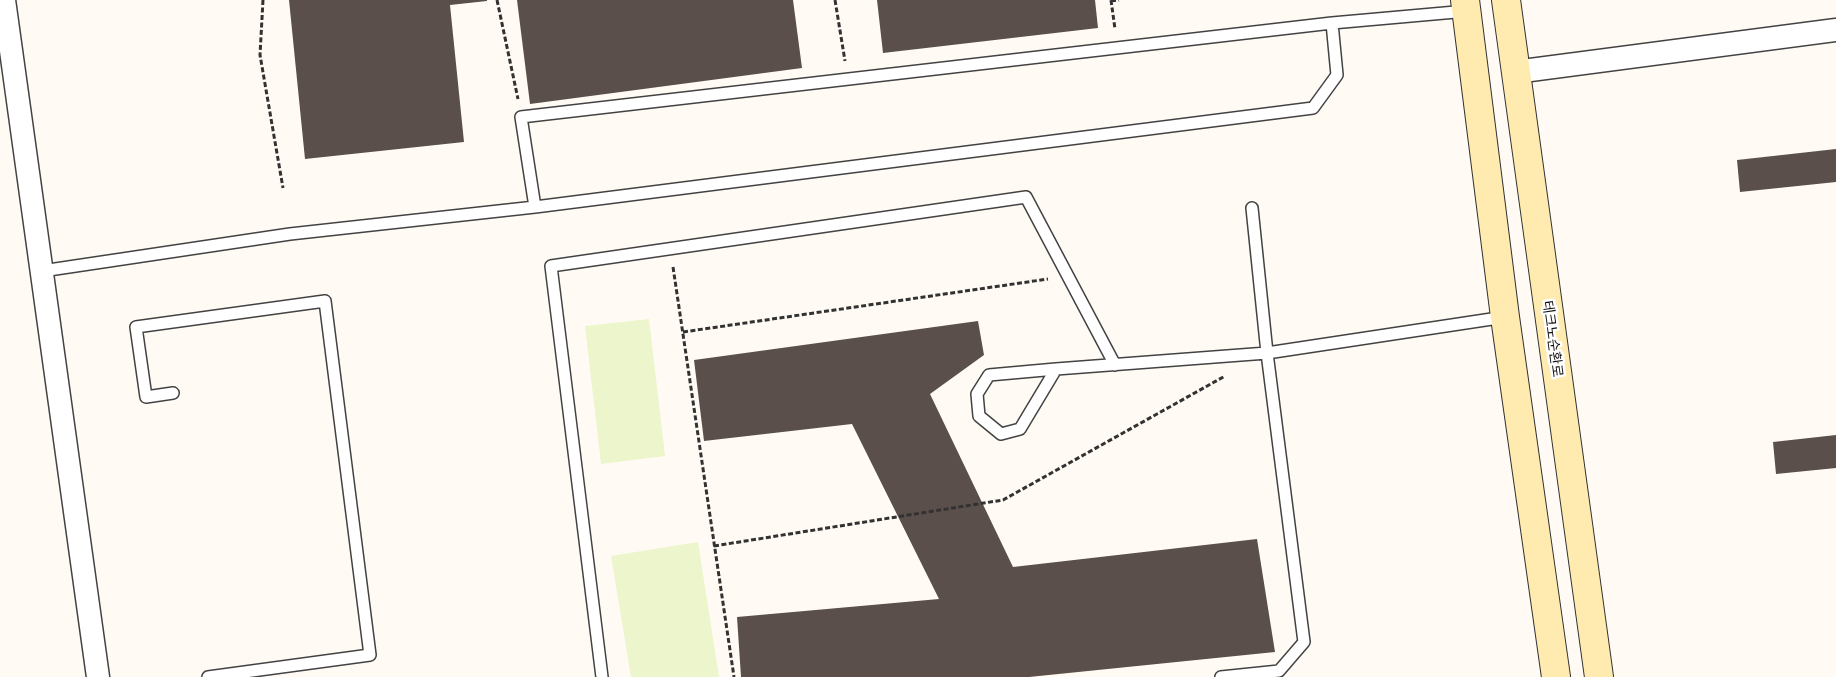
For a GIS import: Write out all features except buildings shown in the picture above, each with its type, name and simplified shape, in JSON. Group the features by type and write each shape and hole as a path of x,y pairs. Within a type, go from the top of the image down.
{"street":[{"path":"4,0 98,677"},
{"name":"테크노순환로","path":"1506,0 1600,677"},
{"path":"1466,6 1505,317 1556,677"},
{"path":"1515,72 1836,30"}],"lane":[{"path":"535,207 521,117 1466,6"},
{"path":"42,271 290,234 535,207 1313,108 1337,75 1332,23"},
{"path":"602,677 552,266 1026,197 1115,365"},
{"path":"1221,677 1279,671 1304,642 1267,353 1252,208"},
{"path":"173,393 146,397 136,327 325,301 370,655 208,677"},
{"path":"1056,369 1020,429 1001,434 979,416 977,394 989,375 1056,369 1267,353 1505,317"}],"path":[{"path":"263,0 260,55 283,188"},
{"path":"497,0 521,117"},
{"path":"836,0 848,79"},
{"path":"1117,48 1111,1 1119,0"},
{"path":"671,248 734,677"},
{"path":"683,332 1068,276"},
{"path":"714,546 1003,500 1267,353"}],"green space":[{"path":"649,319 665,456 601,464 585,326"},
{"path":"698,542 719,677 631,677 611,556"}]}
